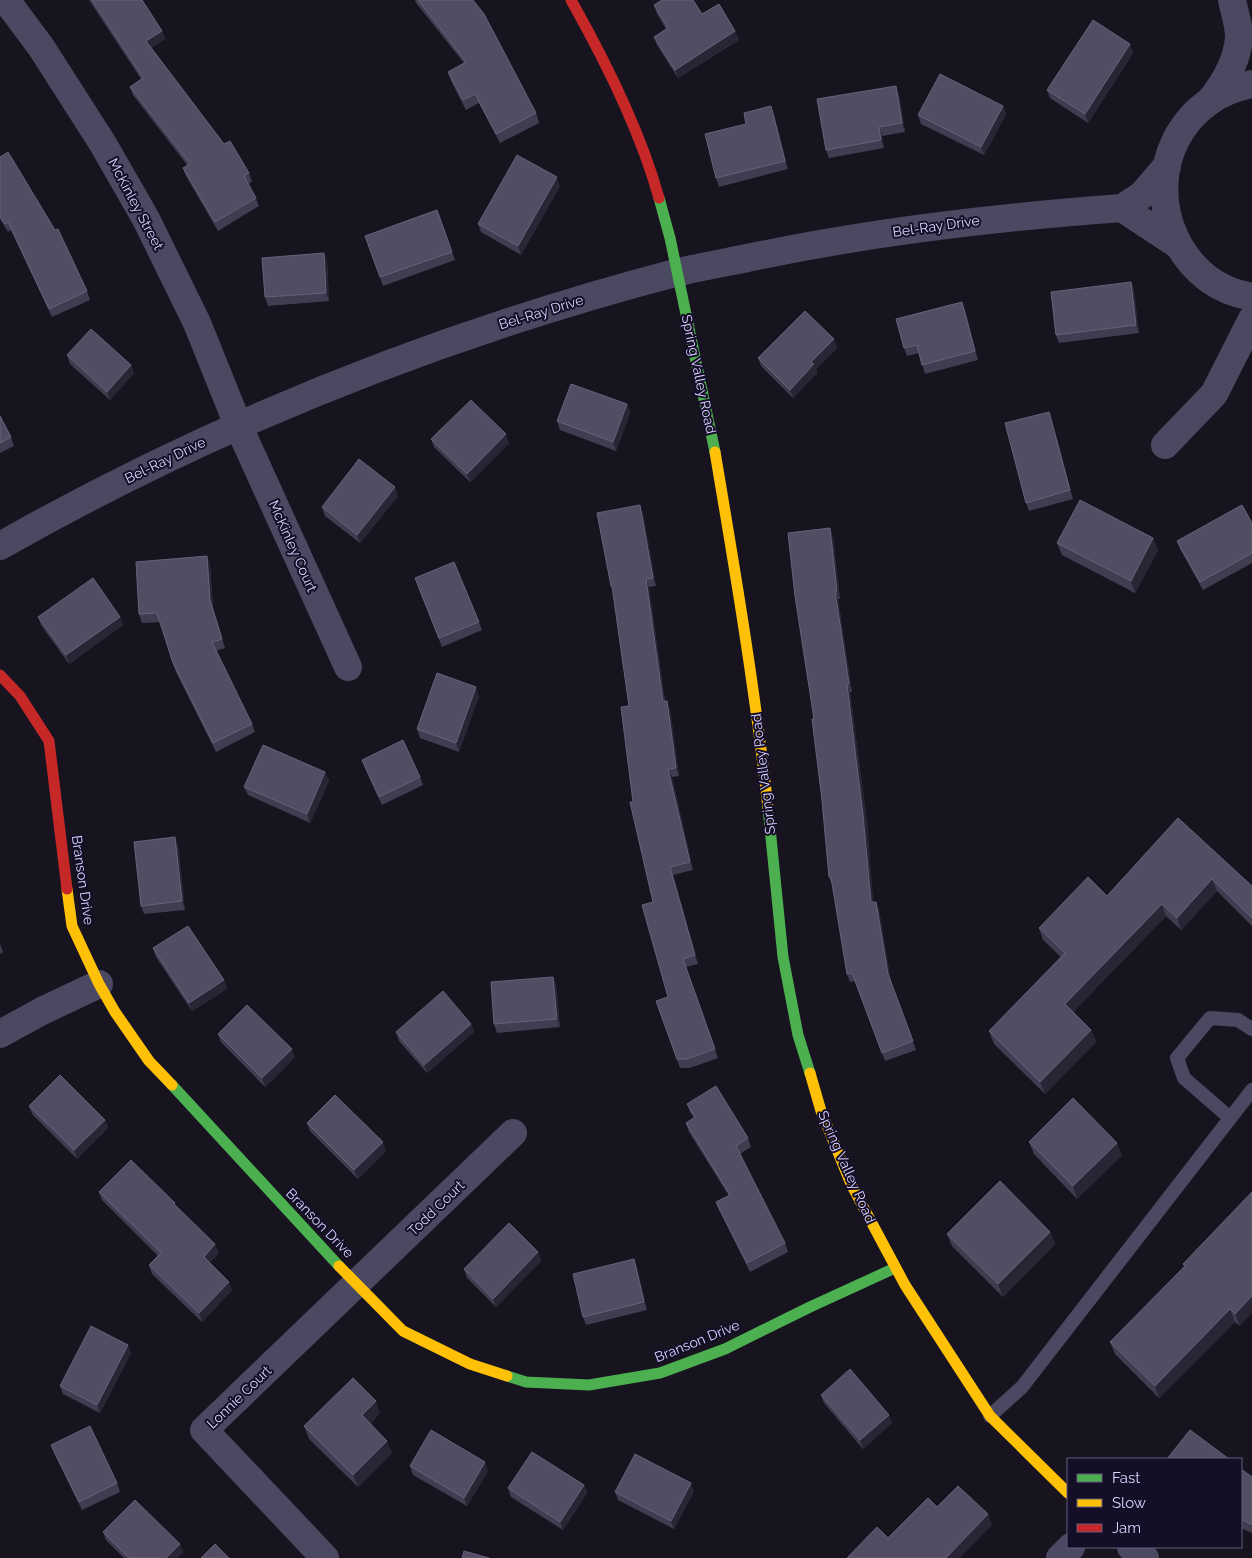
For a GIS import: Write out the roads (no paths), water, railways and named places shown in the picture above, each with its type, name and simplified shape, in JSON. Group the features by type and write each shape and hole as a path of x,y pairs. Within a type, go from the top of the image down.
{"street":[{"name":"McKinley Street","path":"6,0 40,47 103,144 146,219 197,322 238,425"},
{"name":"Spring Valley Road","path":"571,0 596,43 629,116 657,192 678,272 712,436 740,600 763,764 783,957 798,1035 825,1120 852,1184 894,1268 990,1416 1067,1492"},
{"path":"1232,0 1245,42 1221,86 1210,101 1188,122 1174,143 1166,166 1163,189 1167,218 1178,245 1187,259 1208,279 1234,293 1252,298"},
{"path":"1210,101 1233,88 1252,84"},
{"path":"1166,166 1142,195 1122,208 1178,245"},
{"name":"Bel-Ray Drive","path":"0,546 66,509 238,425 369,370 504,323 678,272 813,244 949,224 1122,208"},
{"path":"1165,445 1214,394 1252,319"},
{"name":"McKinley Court","path":"238,425 348,667"},
{"name":"Branson Drive","path":"0,675 20,696 49,741 72,926 99,984 115,1012 149,1061 318,1244 403,1331 470,1364 526,1382 590,1385 660,1373 724,1349 894,1268"},
{"path":"0,1034 42,1011 99,984"},
{"name":"Todd Court","path":"358,1283 513,1133"},
{"name":"Lonnie Court","path":"325,1558 204,1430 358,1283"},
{"path":"1060,1558 1071,1548"},
{"path":"1132,1548 1145,1558"}],"lane":[{"path":"1230,1118 1184,1078 1178,1058 1210,1018 1238,1020 1252,1029"},
{"path":"990,1416 1022,1387 1252,1090"}]}
